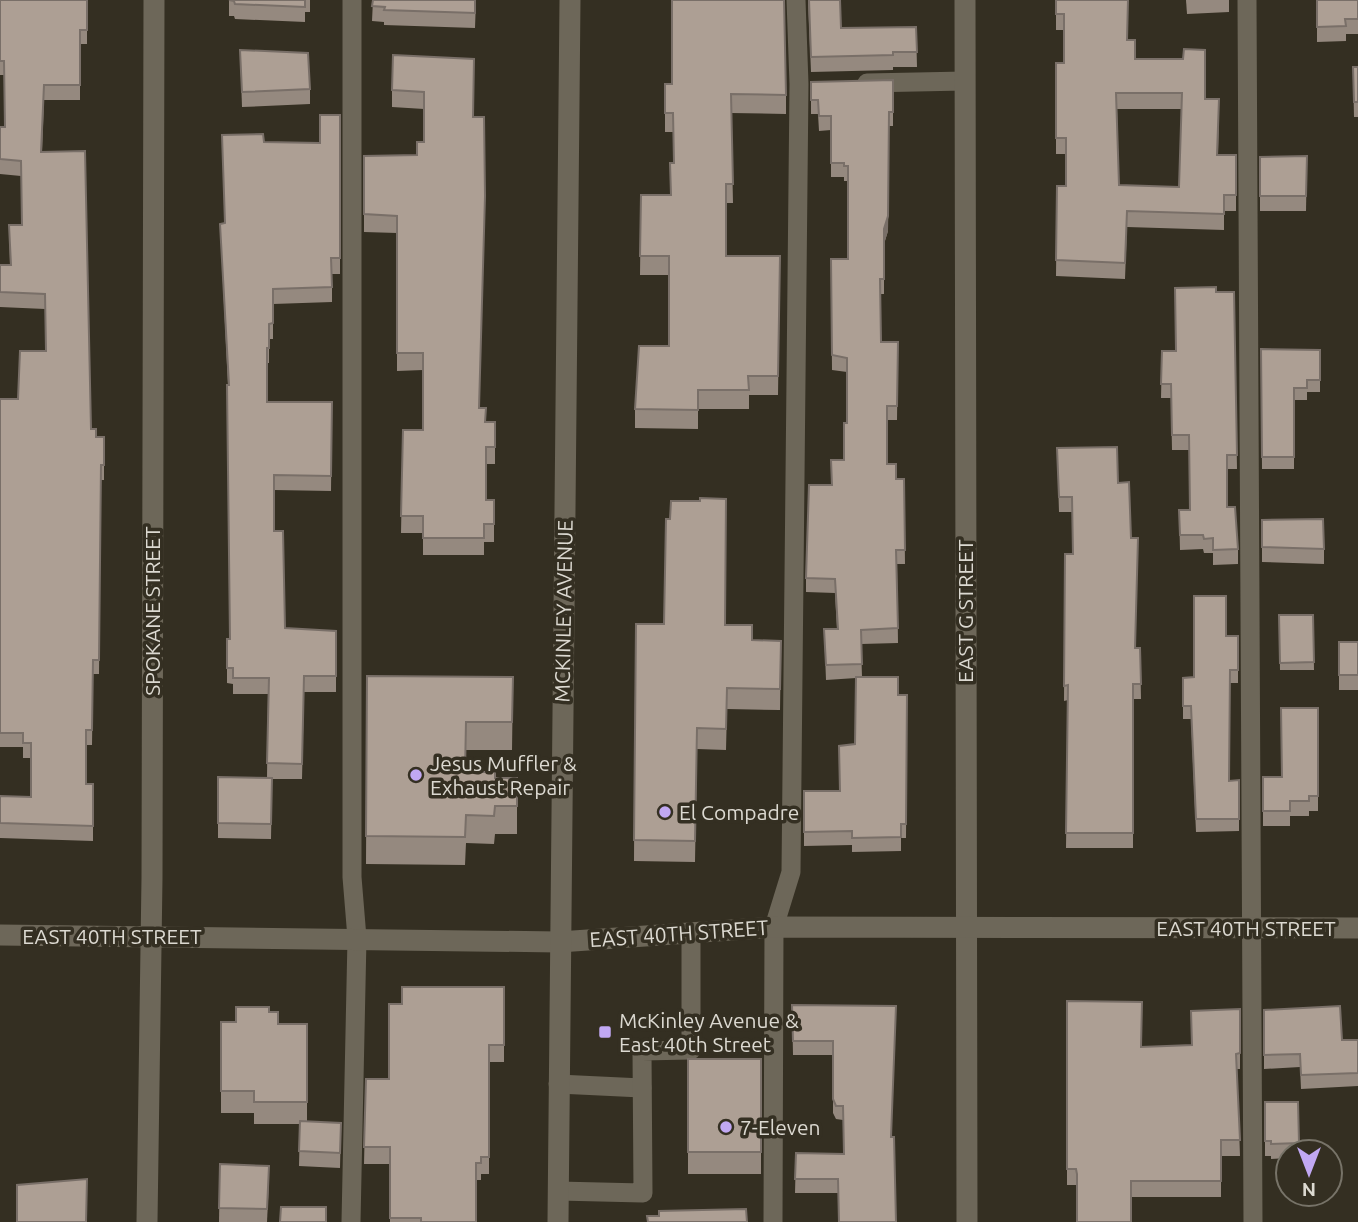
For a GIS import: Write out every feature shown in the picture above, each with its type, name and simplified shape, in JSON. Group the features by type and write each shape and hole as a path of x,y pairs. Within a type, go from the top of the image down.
{"street":[{"name":"SPOKANE STREET","path":"147,1222 151,936 154,0"},
{"name":"MCKINLEY AVENUE","path":"558,1222 570,0"},
{"name":"EAST G STREET","path":"965,0 965,927 968,1222"},
{"name":"EAST 40TH STREET","path":"0,936 559,942 774,927 1358,928"}],"lane":[{"path":"351,1222 357,938 352,877 352,0"},
{"path":"773,1222 774,927 791,872 806,84 796,0"},
{"path":"1247,0 1252,1222"},
{"path":"841,83 965,81"},
{"path":"558,1191 643,1194 642,1051 691,1050 691,933"},
{"path":"558,1084 642,1088"}],"building":[{"path":"0,0 87,0 87,30 80,30 80,85 44,85 41,152 85,151 91,429 96,429 96,437 104,437 104,465 101,465 99,660 93,660 92,730 86,730 86,784 93,784 93,826 0,823 0,796 31,797 31,743 23,743 23,733 0,733 0,399 18,399 20,351 46,351 45,294 0,292 0,265 11,265 9,225 22,225 21,161 0,159 0,127 5,127 4,61 0,61"},
{"path":"229,0 305,0 305,7 235,4"},
{"path":"373,0 475,0 475,13 384,10 385,7 372,6"},
{"path":"672,0 784,0 786,95 731,94 733,184 726,184 726,256 780,256 778,376 748,376 749,390 698,390 698,410 635,409 639,346 669,346 669,256 640,256 641,195 671,195 670,163 674,163 673,113 665,113 665,84 672,84"},
{"path":"809,0 840,0 841,28 916,27 917,52 811,57"},
{"path":"1056,0 1128,0 1127,40 1135,40 1135,59 1183,59 1184,49 1205,50 1205,99 1219,99 1217,155 1236,155 1236,195 1224,195 1224,214 1127,211 1125,263 1056,260 1057,186 1066,186 1066,138 1056,138 1056,63 1064,63 1064,14 1056,14","holes":["1116,93 1182,93 1179,187 1119,185"]},
{"path":"1317,0 1358,0 1358,19 1345,19 1346,26 1317,27"},
{"path":"240,50 308,53 310,89 242,92"},
{"path":"393,55 474,59 473,117 484,117 485,196 479,408 486,408 485,422 495,422 495,447 486,447 486,500 494,500 494,524 484,524 484,538 423,538 423,516 401,516 403,430 423,430 423,353 397,353 397,216 364,214 364,156 417,155 417,142 424,142 424,92 392,90"},
{"path":"1353,67 1358,67 1358,102 1354,102"},
{"path":"893,80 893,112 889,112 888,216 884,229 884,279 880,279 881,342 898,342 897,406 887,406 887,464 896,464 896,479 904,479 905,550 896,550 898,628 861,630 862,664 826,665 824,629 838,629 835,579 806,578 809,485 832,485 831,460 844,460 847,358 832,355 831,259 848,259 848,166 844,166 844,163 831,163 831,116 819,116 818,100 811,100 811,82"},
{"path":"320,115 340,115 340,258 331,258 332,287 273,289 273,323 269,324 267,348 267,402 332,402 331,476 274,475 274,531 283,531 285,628 336,631 336,676 304,676 302,764 267,763 269,678 233,678 233,668 227,668 227,639 230,639 229,385 220,224 225,223 222,135 263,134 264,142 320,143"},
{"path":"1307,156 1306,196 1260,196 1260,157"},
{"path":"1216,287 1216,292 1234,292 1237,455 1227,455 1227,507 1235,507 1238,549 1213,550 1213,538 1180,535 1179,510 1190,510 1189,435 1172,435 1171,384 1161,384 1162,351 1176,351 1175,288"},
{"path":"1261,349 1320,350 1320,380 1307,380 1307,388 1294,388 1294,457 1262,457"},
{"path":"1117,447 1118,483 1129,482 1131,538 1138,538 1135,648 1140,648 1141,684 1133,684 1133,833 1066,833 1068,685 1064,686 1065,554 1073,554 1072,497 1059,497 1057,448"},
{"path":"700,498 726,499 725,625 752,625 752,640 781,641 780,689 727,688 726,729 697,728 695,841 634,840 636,624 664,624 666,519 670,519 671,501 700,501"},
{"path":"1323,519 1324,549 1262,547 1262,520"},
{"path":"1194,596 1226,596 1226,636 1238,636 1238,670 1230,670 1229,781 1239,780 1239,819 1196,819 1191,706 1183,706 1183,678 1194,677"},
{"path":"1279,615 1313,615 1314,662 1280,663"},
{"path":"1339,642 1358,642 1358,675 1339,675"},
{"name":"Jesus Muffler & Exhaust Repair","path":"367,676 513,677 512,722 466,722 465,772 495,772 495,778 517,778 517,806 495,806 494,816 466,815 465,837 366,836"},
{"path":"856,677 898,677 898,695 907,695 906,824 901,824 901,837 852,838 852,831 804,832 804,791 840,791 839,746 855,744"},
{"path":"1281,708 1318,708 1318,796 1309,796 1309,801 1290,801 1290,811 1263,811 1263,777 1282,777"},
{"path":"218,777 272,778 271,824 218,823"},
{"path":"402,987 504,987 504,1045 489,1045 489,1157 481,1157 481,1163 476,1163 476,1222 421,1222 421,1218 390,1218 390,1147 364,1147 366,1079 389,1079 389,1004 402,1004"},
{"path":"1067,1001 1142,1002 1141,1047 1192,1045 1191,1011 1240,1009 1240,1053 1236,1054 1240,1140 1221,1140 1221,1181 1131,1181 1131,1222 1077,1222 1077,1174 1076,1169 1067,1169"},
{"path":"792,1005 896,1006 891,1137 894,1137 896,1222 839,1222 838,1179 795,1179 796,1153 844,1154 843,1106 836,1106 833,1099 833,1041 793,1041"},
{"path":"1340,1006 1342,1040 1358,1040 1358,1073 1301,1075 1300,1054 1264,1055 1264,1010"},
{"path":"236,1007 269,1007 269,1012 278,1012 278,1024 307,1024 307,1102 254,1102 254,1091 221,1091 221,1022 236,1022"},
{"name":"7-Eleven","path":"688,1059 761,1059 761,1152 688,1152"},
{"path":"1265,1102 1298,1102 1299,1138 1274,1138 1274,1144 1265,1141"},
{"path":"300,1121 341,1123 340,1153 299,1151"},
{"path":"220,1164 269,1166 267,1209 219,1208"},
{"path":"87,1179 86,1222 17,1222 17,1185"},
{"path":"281,1207 326,1207 326,1222 280,1222"},
{"path":"746,1209 747,1222 648,1222 647,1216 659,1216 659,1211"}],"place":[{"name":"Jesus Muffler & Exhaust Repair","path":"416,775"},
{"name":"El Compadre","path":"665,812"},
{"name":"McKinley Avenue & East 40th Street","path":"605,1032"},
{"name":"7-Eleven","path":"726,1127"}]}
